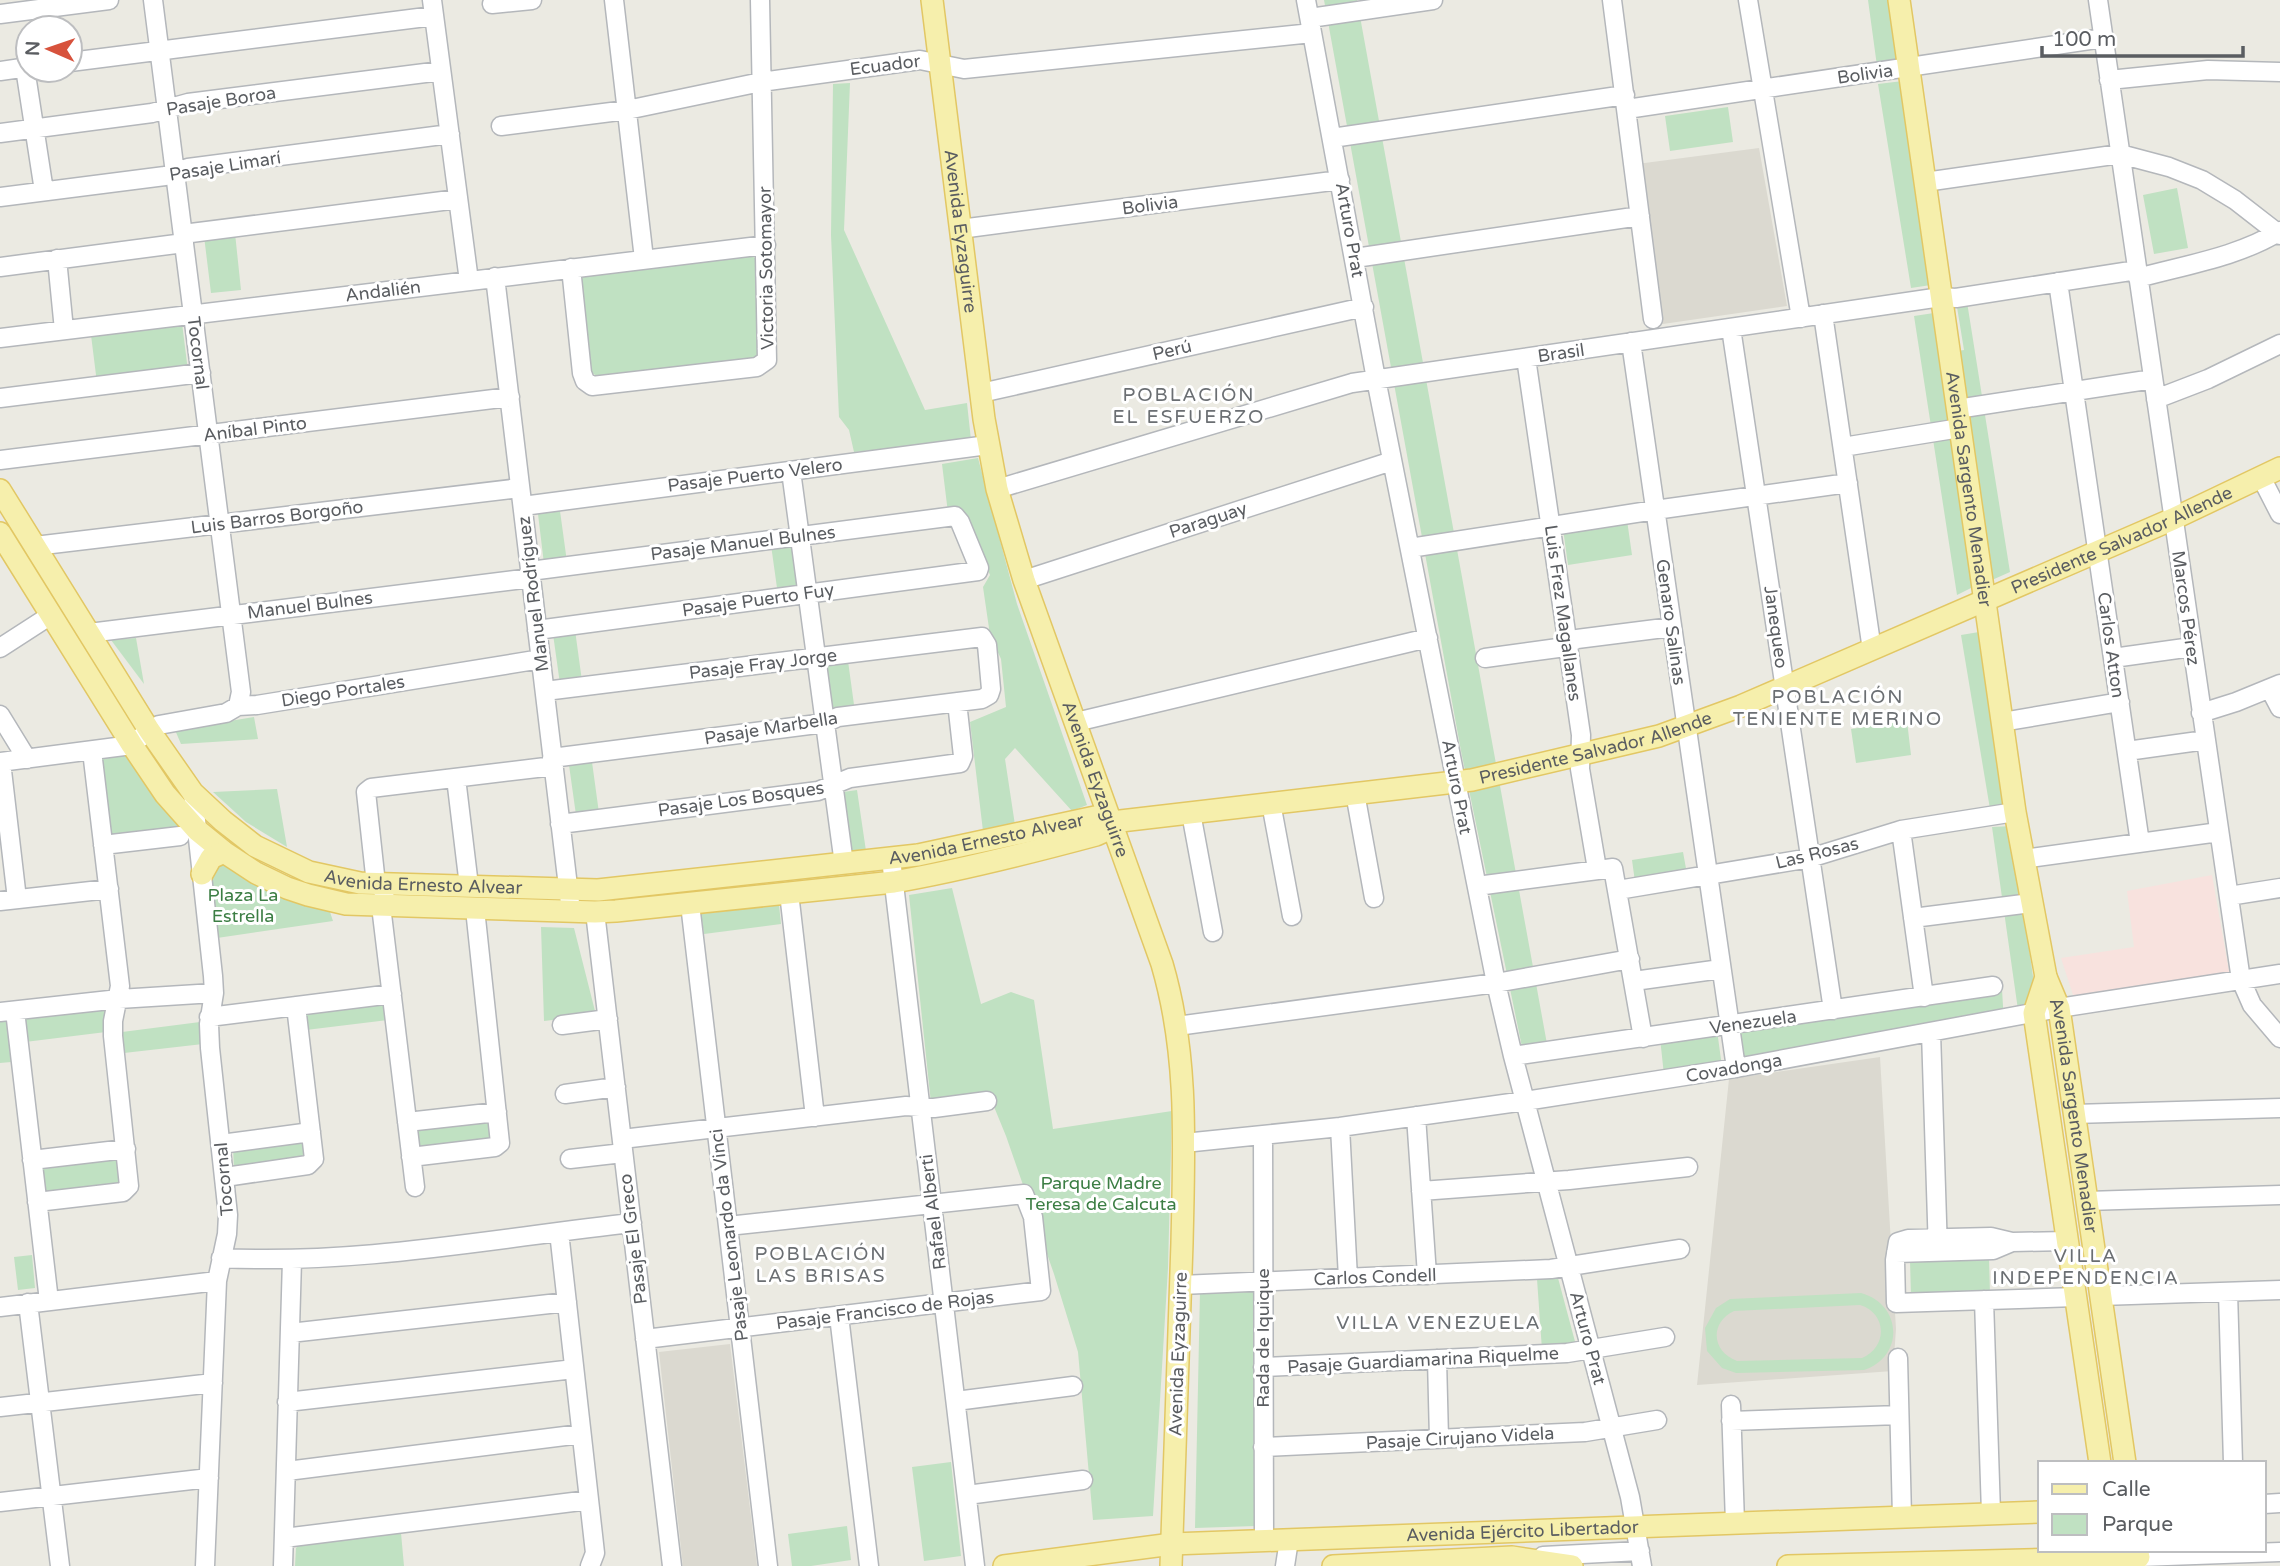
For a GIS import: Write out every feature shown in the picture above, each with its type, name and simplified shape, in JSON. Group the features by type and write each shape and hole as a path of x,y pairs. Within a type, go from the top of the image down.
{"main road":[{"name":"Avenida Eyzaguirre","path":"932,0 981,393 997,489 1024,580 1162,964 1177,1026 1184,1083 1184,1143 1171,1566"},
{"name":"Avenida Sargento Menadier","path":"1899,0 2015,812 2046,977 2059,1008 2125,1461"},
{"name":"Presidente Salvador Allende","path":"1112,822 1472,780 1686,727 2098,552 2270,472"},
{"name":"Avenida Ernesto Alvear","path":"0,490 149,730 193,793 238,834 272,856 326,877 376,884 568,890 613,888 891,859 975,844 1095,817 1112,822 1103,832 1083,838 985,864 894,882 690,904 571,912 346,904 308,895 267,879 188,833 0,533"},
{"path":"202,874 211,858 224,852"},
{"name":"Avenida Sargento Menadier","path":"2046,977 2034,1013 2100,1461"},
{"name":"Avenida Ejército Libertador","path":"1004,1566 1172,1544 2038,1512"},
{"path":"1323,1566 1361,1537"},
{"name":"Avenida Ejército Libertador","path":"1333,1566 1512,1558 1572,1566"},
{"path":"1788,1566 2139,1558"}],"street":[{"path":"0,14 109,0"},
{"name":"Tocornal","path":"153,0 242,697 238,706"},
{"path":"492,4 532,0"},
{"path":"614,0 644,259"},
{"name":"Victoria Sotomayor","path":"571,268 582,373 588,384 599,386 744,369 761,366 768,357 760,0"},
{"name":"Ecuador","path":"501,126 627,110 761,82 920,60 964,69 1433,0"},
{"path":"1612,0 1653,318"},
{"path":"1748,0 1801,317"},
{"name":"Marcos Pérez","path":"2098,0 2241,980 2252,1005 2280,1038"},
{"path":"84,60 433,8 469,281"},
{"name":"Arturo Prat","path":"1309,17 1376,379 1496,983 1612,1428 1641,1558"},
{"name":"Bolivia","path":"1332,138 1625,102 1763,89 2103,38"},
{"path":"2109,80 2208,70 2280,72"},
{"name":"Pasaje Boroa","path":"0,133 152,113 188,103 442,71"},
{"path":"29,84 44,191"},
{"name":"Pasaje Limarí","path":"0,197 450,134"},
{"path":"1925,182 2120,154 2169,167 2202,180 2235,200 2279,233"},
{"name":"Bolivia","path":"960,229 1340,180"},
{"path":"0,267 458,199"},
{"path":"1355,258 1640,216"},
{"name":"Brasil","path":"997,489 1352,383 1941,297 1956,298 2058,282 2137,274 2230,253 2279,233"},
{"name":"Andalién","path":"0,338 766,245"},
{"path":"57,259 64,330"},
{"name":"Manuel Rodríguez","path":"495,277 571,912"},
{"name":"Carlos Atton","path":"2058,282 2140,843"},
{"name":"Perú","path":"981,393 1364,307"},
{"path":"1824,314 1872,650"},
{"name":"Janequeo","path":"1731,328 1833,1010"},
{"name":"Genaro Salinas","path":"1631,342 1736,1068"},
{"path":"2156,400 2208,379 2280,344"},
{"name":"Luis Frez Magallanes","path":"1526,358 1581,735 1580,769 1605,868 1618,890 1643,1038"},
{"path":"0,398 201,373"},
{"path":"1843,447 2074,391 2153,379"},
{"name":"Aníbal Pinto","path":"0,460 510,397"},
{"name":"Pasaje Puerto Velero","path":"521,497 791,471 988,445"},
{"name":"Paraguay","path":"1024,580 1392,461"},
{"path":"791,471 844,864"},
{"path":"2270,472 2280,514"},
{"path":"1410,548 1848,483"},
{"name":"Luis Barros Borgoño","path":"34,546 220,524 521,497"},
{"name":"Pasaje Manuel Bulnes","path":"531,574 955,516 978,565 978,571"},
{"name":"Pasaje Puerto Fuy","path":"537,630 978,571"},
{"name":"Manuel Bulnes","path":"89,633 531,574"},
{"path":"0,648 51,615"},
{"path":"1485,658 1558,648 1577,639 1672,627"},
{"name":"Pasaje Fray Jorge","path":"545,691 982,637 987,645 991,689 989,695"},
{"path":"1076,722 1428,638"},
{"path":"2113,658 2192,647"},
{"name":"Diego Portales","path":"149,730 166,723 226,713 238,706 541,659"},
{"path":"2202,713 2275,687 2280,708"},
{"name":"Pasaje Marbella","path":"376,884 367,790 825,723 838,717 982,699 989,695"},
{"name":"Pasaje Los Bosques","path":"560,824 818,791 850,779 962,761 957,702"},
{"path":"2002,722 2120,702"},
{"path":"0,715 27,758"},
{"path":"109,889 8,900 1,762 132,745 149,730"},
{"path":"2127,751 2206,740"},
{"path":"37,1202 123,1192 128,1189 130,1183 113,1036 120,986 92,751"},
{"path":"456,778 469,886"},
{"name":"Tocornal","path":"193,793 188,833 202,874 214,993 209,1017 210,1048 228,1224 217,1281 205,1566"},
{"path":"1355,793 1374,898"},
{"path":"1271,803 1292,915"},
{"name":"Las Rosas","path":"1618,890 1811,858 1901,830 2015,812"},
{"path":"1191,813 1213,932"},
{"path":"1901,830 1924,997"},
{"path":"2023,859 2219,832"},
{"path":"103,845 188,833"},
{"name":"Rafael Alberti","path":"891,859 975,1566"},
{"path":"1477,886 1605,868"},
{"path":"376,884 385,895 381,906 415,1186"},
{"path":"2229,896 2280,888"},
{"path":"789,893 815,1116"},
{"path":"1913,918 2031,903"},
{"name":"Pasaje Leonardo da Vinci","path":"690,904 768,1566"},
{"path":"411,1157 499,1145 475,909"},
{"name":"Pasaje El Greco","path":"595,912 672,1566"},
{"path":"1177,1026 1496,983 1630,959"},
{"path":"1634,981 1721,969"},
{"name":"Covadonga","path":"1184,1143 1340,1127 1525,1101 1736,1068 2059,1008 2280,974"},
{"name":"Venezuela","path":"1513,1056 1993,986"},
{"path":"49,1301 32,1160 7,1012 119,999 214,993"},
{"path":"209,1017 391,994"},
{"path":"225,1177 309,1165 313,1162 296,1006"},
{"path":"562,1025 608,1019"},
{"path":"1931,1032 1938,1245"},
{"path":"565,1094 616,1087"},
{"path":"570,1159 716,1128 906,1106 934,1108 987,1101"},
{"path":"2074,1114 2280,1108"},
{"path":"407,1122 497,1112"},
{"path":"1416,1116 1427,1275"},
{"path":"1340,1127 1348,1278"},
{"path":"221,1144 311,1132"},
{"name":"Rada de Iquique","path":"1263,1135 1264,1541"},
{"path":"32,1160 126,1149"},
{"path":"1421,1191 1688,1167"},
{"name":"Pasaje Francisco de Rojas","path":"645,1339 1041,1292 1032,1217 1024,1194 933,1205"},
{"path":"2087,1201 2280,1195"},
{"path":"728,1226 933,1205"},
{"path":"221,1258 292,1260 367,1255 632,1223"},
{"path":"559,1232 595,1553 590,1566"},
{"path":"2067,1241 2012,1242 1991,1237 1938,1245 1908,1239 1898,1242 1896,1303 2076,1297"},
{"name":"Carlos Condell","path":"1181,1285 1536,1270 1680,1249"},
{"path":"283,1566 292,1260"},
{"path":"0,1307 217,1281"},
{"path":"2101,1296 2280,1290"},
{"path":"2228,1292 2233,1461"},
{"path":"1984,1300 1992,1513"},
{"path":"290,1333 566,1302"},
{"path":"28,1303 60,1566"},
{"path":"839,1316 869,1566"},
{"name":"Pasaje Guardiamarina Riquelme","path":"1263,1367 1567,1353 1665,1337"},
{"path":"1898,1358 1902,1517"},
{"path":"1437,1359 1439,1439"},
{"path":"287,1402 574,1369"},
{"path":"0,1407 213,1383"},
{"path":"956,1401 1073,1386"},
{"path":"1735,1523 1731,1413 1899,1415"},
{"name":"Pasaje Cirujano Videla","path":"1263,1447 1585,1432 1657,1420"},
{"path":"287,1471 581,1434"},
{"path":"0,1502 209,1478"},
{"path":"967,1495 1083,1480"},
{"path":"284,1538 589,1500"},
{"path":"1285,1566 1289,1540"},
{"path":"2139,1558 2280,1552"},
{"name":"Avenida Ejército Libertador","path":"1512,1558 1641,1558"}],"shaded area":[{"path":"1759,148 1787,306 1656,325 1637,164"},
{"path":"2212,875 2230,977 2075,1001 2061,958 2134,947 2127,891"},
{"path":"1880,1057 1896,1329 1893,1371 1697,1385 1729,1079"},
{"path":"730,1344 757,1566 683,1566 659,1352"}],"green space":[{"path":"1324,0 1357,0 1547,1044 1522,1047 1461,751"},
{"path":"1868,0 1892,0 1901,61 1877,66"},
{"path":"1903,81 1931,285 1911,288 1878,84"},
{"path":"850,83 844,230 925,410 967,403 971,440 854,452 849,430 839,417 831,235 833,84"},
{"path":"1728,107 1733,142 1670,151 1665,116"},
{"path":"2177,188 2188,248 2154,254 2143,195"},
{"path":"235,233 241,290 211,293 204,236"},
{"path":"750,254 756,259 762,349 756,358 601,380 589,370 578,282 586,275"},
{"path":"1967,302 2010,572 1992,580 1958,351 1964,350 1957,307"},
{"path":"1934,313 1977,585 1957,595 1914,316"},
{"path":"182,323 188,371 97,383 91,335"},
{"path":"978,458 1017,604 1087,805 1072,811 1015,748 1005,759 1015,825 983,831 970,722 1006,707 1001,659 990,635 983,587 990,575 963,513 948,513 942,464"},
{"path":"560,511 567,562 544,564 538,514"},
{"path":"1627,520 1632,555 1568,565 1563,529"},
{"path":"794,542 801,592 778,595 771,545"},
{"path":"575,630 582,681 560,684 553,634"},
{"path":"1979,632 2009,807 1990,809 1961,635"},
{"path":"136,638 144,684 111,640"},
{"path":"848,661 855,712 833,715 826,664"},
{"path":"254,717 258,739 181,744 175,730"},
{"path":"1907,721 1911,755 1856,763 1851,729"},
{"path":"126,752 183,829 113,835 108,832 99,755"},
{"path":"592,762 599,813 576,815 569,765"},
{"path":"277,789 287,847 246,822 213,792"},
{"path":"857,790 866,851 851,853 843,792"},
{"path":"2012,826 2036,998 2031,1006 2018,1010 1992,827"},
{"path":"1683,852 1687,874 1635,882 1632,860"},
{"name":"Plaza La Estrella","path":"224,862 328,906 333,921 217,938 211,876"},
{"name":"Parque Madre Teresa de Calcuta","path":"952,888 981,1004 1011,992 1034,1000 1053,1129 1172,1111 1168,1268 1153,1516 1093,1520 1078,1352 1054,1274 990,1097 931,1103 909,895"},
{"path":"779,905 781,924 704,934 701,914"},
{"path":"541,927 574,928 596,1015 544,1021"},
{"path":"2002,989 2004,1023 1743,1065 1737,1028"},
{"path":"386,1000 388,1020 306,1030 303,1010"},
{"path":"109,1008 106,1032 25,1042 23,1017"},
{"path":"6,1019 11,1062 0,1063 0,1020"},
{"path":"200,1022 203,1044 124,1053 122,1032"},
{"path":"1717,1030 1722,1067 1664,1075 1660,1038"},
{"path":"488,1117 494,1140 416,1149 413,1125"},
{"path":"305,1138 307,1158 234,1169 233,1148"},
{"path":"120,1156 123,1187 41,1196 39,1167"},
{"path":"32,1255 35,1288 18,1290 14,1257"},
{"path":"1989,1257 1990,1294 1911,1297 1910,1260"},
{"path":"1558,1278 1577,1349 1542,1350 1537,1279"},
{"path":"1257,1290 1256,1526 1195,1528 1200,1291"},
{"path":"1861,1293 1875,1299 1885,1308 1891,1319 1892,1342 1887,1354 1864,1370 1736,1373 1722,1368 1707,1351 1705,1328 1716,1308 1730,1299","holes":["1860,1305 1869,1309 1879,1322 1880,1339 1870,1353 1862,1358 1737,1361 1722,1351 1718,1344 1717,1330 1720,1323 1734,1311"]},
{"path":"951,1462 961,1556 924,1561 912,1467"},
{"path":"847,1526 851,1560 792,1566 788,1534"},
{"path":"401,1533 404,1566 295,1566 296,1548 302,1542"}],"district":[{"name":"POBLACIÓN EL ESFUERZO","path":"1189,406"},
{"name":"POBLACIÓN TENIENTE MERINO","path":"1838,708"},
{"name":"POBLACIÓN LAS BRISAS","path":"821,1265"},
{"name":"VILLA INDEPENDENCIA","path":"2086,1267"},
{"name":"VILLA VENEZUELA","path":"1439,1323"}]}
